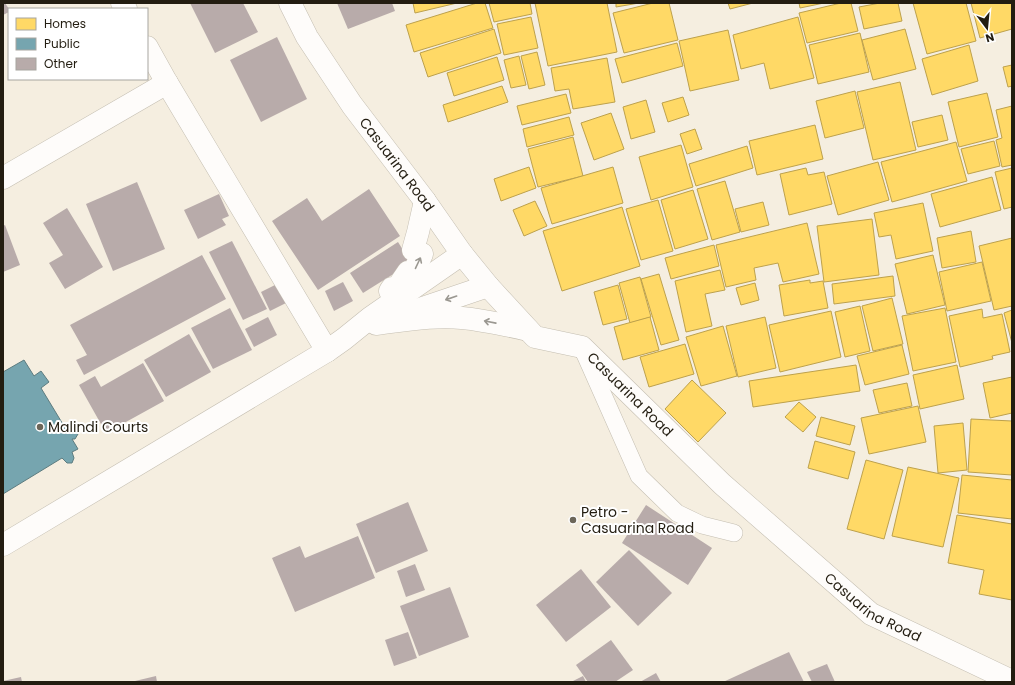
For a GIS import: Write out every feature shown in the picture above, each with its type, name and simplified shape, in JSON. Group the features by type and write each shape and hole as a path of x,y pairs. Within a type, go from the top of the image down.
{"street":[{"name":"Casuarina Road","path":"290,3 307,37 352,105 425,201 462,254 488,286 535,337 582,347 722,484 871,614 1012,681"},
{"path":"148,49 327,351"},
{"path":"3,178 167,83"},
{"path":"373,321 392,288 395,291 408,272 413,273 422,254 413,250 425,201"},
{"path":"3,545 327,351 373,321 462,254"},
{"path":"373,321 488,286"},
{"path":"373,321 461,318 485,321 528,330"}],"lane":[{"path":"582,347 639,476 677,513 702,525 734,533"}],"building: Homes":[{"path":"413,3 457,3 415,13"},
{"path":"477,3 485,3 493,28 414,52 406,25"},
{"path":"489,3 530,3 532,14 494,22"},
{"path":"535,3 607,3 617,52 548,66"},
{"path":"616,3 639,3 616,7"},
{"path":"653,3 669,3 678,40 624,53 613,13"},
{"path":"728,3 753,3 730,9"},
{"path":"799,3 824,3 800,8"},
{"path":"841,3 851,3 858,31 807,43 799,13"},
{"path":"880,3 898,3 902,21 864,29 859,7"},
{"path":"913,3 966,3 976,41 927,54"},
{"path":"971,3 1012,3 1012,29 980,38"},
{"path":"531,17 538,48 504,55 497,24"},
{"path":"798,17 814,78 770,89 764,63 741,69 733,35"},
{"path":"494,29 501,53 428,77 420,53"},
{"path":"905,29 916,69 873,80 862,40"},
{"path":"728,30 739,80 690,91 679,41"},
{"path":"860,33 869,72 818,84 809,45"},
{"path":"677,43 683,66 622,83 615,59"},
{"path":"969,45 978,81 932,95 922,59"},
{"path":"537,52 545,85 529,89 521,56"},
{"path":"519,56 526,85 511,88 504,60"},
{"path":"497,57 504,80 454,96 447,73"},
{"path":"607,58 615,102 573,109 569,89 555,91 551,68"},
{"path":"1012,65 1012,86 1008,87 1003,67"},
{"path":"900,82 916,150 873,160 857,92"},
{"path":"502,86 508,102 448,122 443,105"},
{"path":"855,91 864,128 825,138 816,101"},
{"path":"987,93 998,137 959,147 948,102"},
{"path":"566,94 571,113 522,125 517,106"},
{"path":"683,97 689,115 668,122 662,103"},
{"path":"646,100 655,132 631,139 623,107"},
{"path":"1012,106 1012,165 1002,167 996,140 1002,138 996,110"},
{"path":"611,113 624,149 594,160 581,123"},
{"path":"942,115 948,140 918,147 912,122"},
{"path":"569,117 574,135 527,147 523,129"},
{"path":"815,125 823,159 757,175 749,141"},
{"path":"695,129 702,149 687,154 680,134"},
{"path":"573,137 583,176 538,187 528,149"},
{"path":"994,141 1000,166 968,174 961,149"},
{"path":"956,142 967,181 892,202 881,162"},
{"path":"681,145 693,187 651,200 639,157"},
{"path":"747,146 753,168 696,186 689,164"},
{"path":"878,162 889,200 838,215 827,176"},
{"path":"529,167 536,188 501,201 494,179"},
{"path":"613,167 623,203 552,224 541,188"},
{"path":"806,168 808,175 824,172 832,204 789,215 780,174"},
{"path":"1012,168 1012,207 1004,209 995,172"},
{"path":"992,177 1001,210 940,227 931,194"},
{"path":"725,181 740,232 712,240 697,189"},
{"path":"693,190 708,239 675,249 661,200"},
{"path":"658,200 673,251 641,260 626,209"},
{"path":"535,201 547,226 524,236 513,210"},
{"path":"763,202 769,225 741,232 735,209"},
{"path":"923,203 933,251 896,259 891,235 879,237 874,213"},
{"path":"622,207 640,266 562,291 543,231"},
{"path":"872,219 879,275 824,282 817,226"},
{"path":"807,223 819,274 783,282 778,263 754,268 756,280 726,287 716,245"},
{"path":"971,231 976,262 942,268 937,238"},
{"path":"1012,238 1012,306 994,310 979,246"},
{"path":"714,245 719,266 671,279 665,258"},
{"path":"933,255 945,305 907,314 895,264"},
{"path":"982,262 991,301 947,311 939,272"},
{"path":"720,270 725,290 705,294 712,326 686,332 675,281"},
{"path":"659,274 679,340 661,345 641,279"},
{"path":"893,276 895,296 834,304 832,284"},
{"path":"640,277 651,317 630,323 619,283"},
{"path":"810,280 810,283 823,281 828,308 784,316 779,285"},
{"path":"755,283 759,300 741,305 736,288"},
{"path":"618,285 627,319 603,325 594,292"},
{"path":"892,298 903,344 873,351 862,306"},
{"path":"860,306 870,351 845,357 835,312"},
{"path":"945,308 956,362 913,371 902,316"},
{"path":"982,309 983,318 1002,314 1010,352 992,356 993,359 960,367 949,316"},
{"path":"1012,310 1012,343 1004,313"},
{"path":"831,311 841,357 780,372 769,325"},
{"path":"650,317 659,350 623,360 614,327"},
{"path":"765,317 776,368 738,377 726,326"},
{"path":"723,326 737,376 701,386 686,337"},
{"path":"685,344 694,374 649,387 640,357"},
{"path":"902,345 909,374 865,385 857,356"},
{"path":"856,365 860,391 753,407 749,381"},
{"path":"957,365 964,399 920,409 913,375"},
{"path":"1012,377 1012,413 990,418 983,383"},
{"path":"692,380 726,413 698,442 665,409"},
{"path":"907,383 912,406 879,413 873,390"},
{"path":"799,402 816,417 803,432 785,417"},
{"path":"918,406 926,442 869,454 861,418"},
{"path":"821,417 855,426 850,445 816,436"},
{"path":"971,419 1012,421 1012,475 968,472"},
{"path":"963,423 967,470 938,473 934,426"},
{"path":"815,441 855,452 848,479 808,468"},
{"path":"866,460 903,470 884,539 847,529"},
{"path":"908,467 959,478 943,547 892,536"},
{"path":"962,475 1012,480 1012,519 958,513"},
{"path":"957,515 1012,524 1012,600 979,594 984,570 948,563"}],"building: Public":[{"name":"Malindi Courts","path":"24,360 34,376 41,371 49,382 41,388 64,426 71,422 76,424 79,429 78,434 75,439 72,439 78,449 72,452 74,458 72,463 67,463 62,458 3,494 3,372"}],"building: Other":[{"path":"3,3 5,3 8,8 8,12 3,15"},
{"path":"190,3 243,3 258,32 215,53"},
{"path":"337,3 392,3 395,11 348,29"},
{"path":"277,37 307,99 261,122 230,60"},
{"path":"137,182 165,249 113,271 86,204"},
{"path":"369,189 400,236 318,290 272,221 307,198 322,221"},
{"path":"219,194 229,216 222,219 226,225 198,239 184,210"},
{"path":"67,208 103,267 65,289 49,263 63,255 43,223"},
{"path":"5,225 20,265 3,272 3,226"},
{"path":"232,241 267,309 243,320 209,252"},
{"path":"398,242 411,263 363,293 350,273"},
{"path":"202,255 226,299 84,375 76,360 87,355 70,325"},
{"path":"343,282 353,301 334,311 325,291"},
{"path":"277,284 286,303 270,311 261,292"},
{"path":"230,308 252,350 213,369 191,328"},
{"path":"268,317 277,335 254,347 245,329"},
{"path":"189,334 211,372 166,397 144,360"},
{"path":"143,363 164,401 106,433 79,385 95,376 101,387"},
{"path":"408,502 428,551 376,573 356,524"},
{"path":"646,505 712,548 688,585 622,543"},
{"path":"358,536 375,578 295,612 272,558 300,546 305,558"},
{"path":"629,550 672,593 638,626 596,582"},
{"path":"415,564 425,590 406,597 397,571"},
{"path":"581,569 611,607 566,642 536,605"},
{"path":"450,587 469,637 419,656 400,606"},
{"path":"408,632 417,658 394,666 385,640"},
{"path":"611,640 633,670 615,682 588,682 576,665"},
{"path":"789,652 804,682 723,682"},
{"path":"827,664 835,682 812,682 807,672"},
{"path":"656,673 661,682 640,682"},
{"path":"156,676 157,682 135,682 135,681"},
{"path":"583,676 586,682 571,682"},
{"path":"21,677 22,682 3,682 3,681"}],"place":[{"name":"Malindi Courts","path":"40,427"},
{"name":"Petro - Casuarina Road","path":"573,520"}]}
